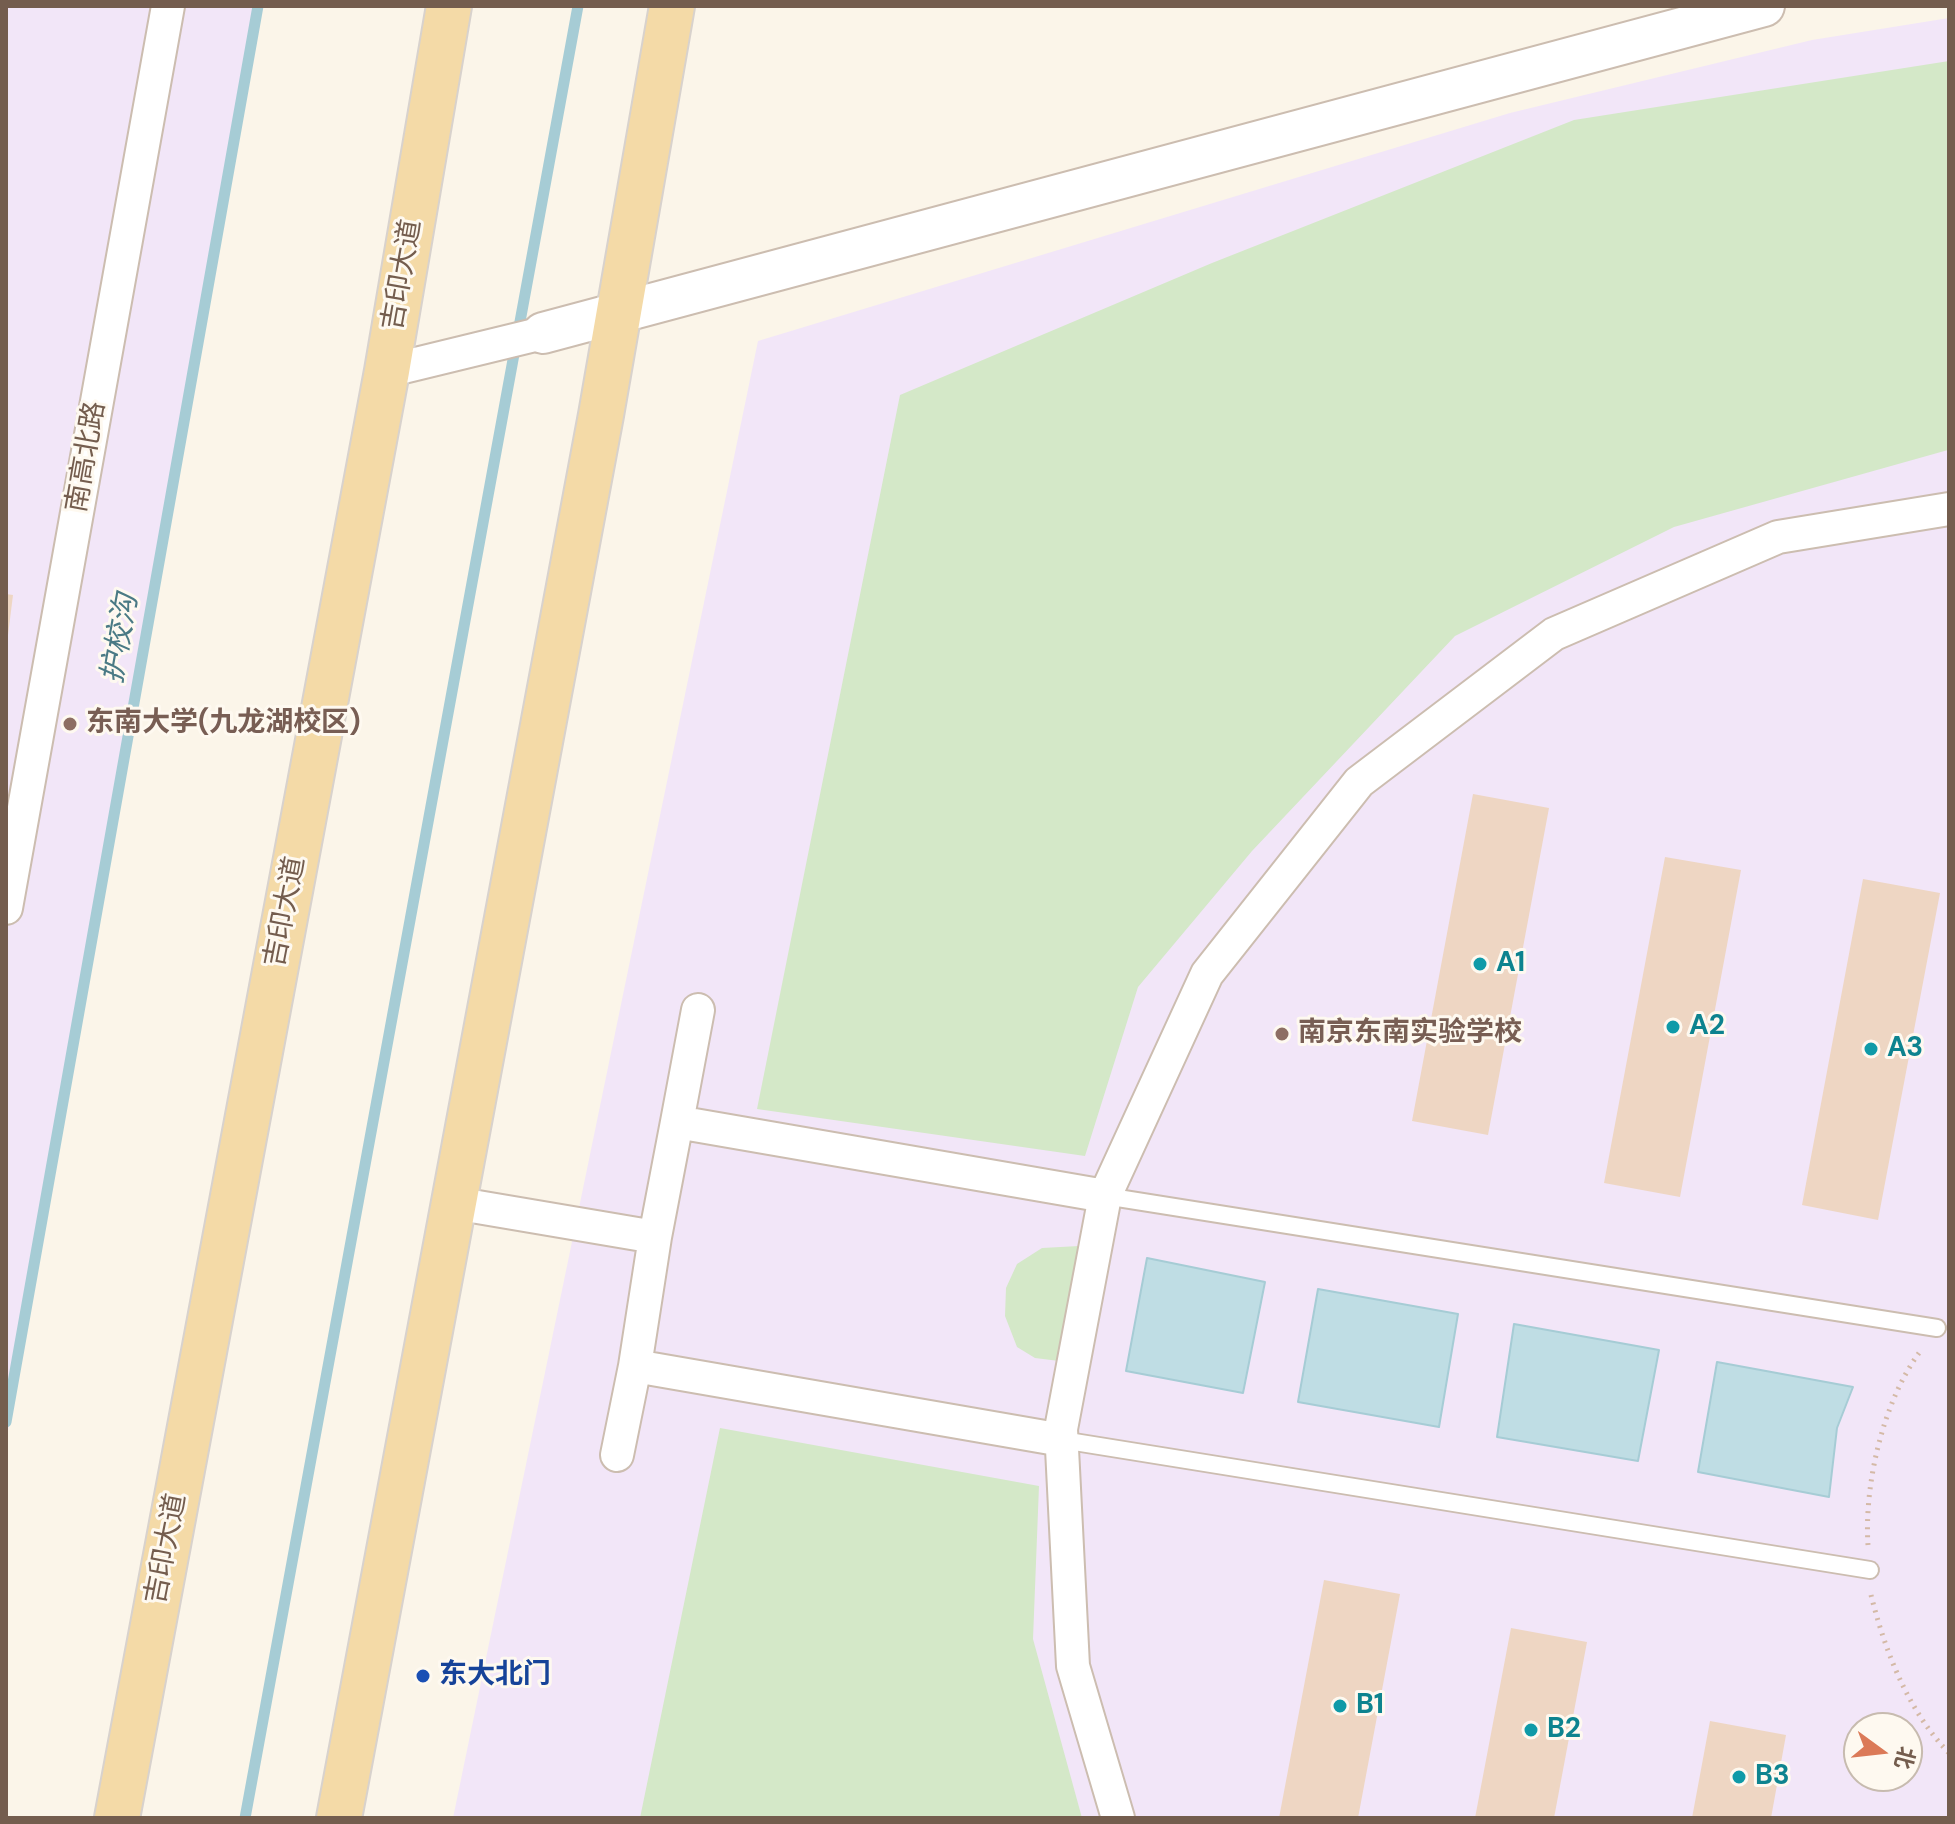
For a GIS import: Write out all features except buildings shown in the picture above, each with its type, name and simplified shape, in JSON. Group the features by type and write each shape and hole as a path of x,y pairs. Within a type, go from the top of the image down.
{"main road":[{"name":"吉印大道","path":"117,1818 387,371 449,6"},
{"path":"339,1818 619,314 672,6"}],"street":[{"name":"南高北路","path":"6,908 168,6"},
{"path":"387,371 619,314 1764,6"},
{"path":"1118,1818 1073,1666 1062,1440 1064,1414 1105,1196 1207,974 1359,782 1554,634 1778,537 1949,509"},
{"path":"617,1455 698,1010"},
{"path":"677,1122 1105,1196"},
{"path":"454,1203 655,1237"},
{"path":"635,1366 1062,1440"}],"lane":[{"path":"1105,1196 1937,1328"},
{"path":"1062,1440 1870,1570"}],"shaded area":[{"name":"东南大学(九龙湖校区)","path":"6,6 263,6 6,1442"},
{"name":"南京东南实验学校","path":"1949,18 1949,1818 453,1818 758,341 1510,113 1812,40"}],"green space":[{"path":"1949,61 1948,450 1674,527 1455,636 1252,851 1138,987 1085,1156 757,1109 900,395 1212,263 1574,120"},
{"path":"1079,1246 1059,1361 1035,1358 1017,1347 1005,1316 1006,1288 1017,1264 1042,1248"},
{"path":"720,1428 1039,1486 1033,1639 1082,1818 640,1818"}],"water":[{"path":"1147,1258 1265,1282 1243,1393 1126,1371"},
{"path":"1318,1289 1458,1314 1439,1427 1298,1402"},
{"path":"1514,1324 1659,1350 1638,1461 1497,1437"},
{"path":"1717,1362 1853,1387 1837,1428 1829,1497 1698,1472"}],"waterway":[{"name":"护校沟","path":"6,1422 258,6"},
{"path":"245,1818 578,6"}],"place":[{"name":"东南大学(九龙湖校区)","path":"70,724"},
{"name":"A1","path":"1480,964"},
{"name":"A2","path":"1673,1027"},
{"name":"南京东南实验学校","path":"1282,1034"},
{"name":"A3","path":"1871,1049"},
{"name":"东大北门","path":"423,1676"},
{"name":"B1","path":"1340,1706"},
{"name":"B2","path":"1531,1730"},
{"name":"B3","path":"1739,1777"}]}
